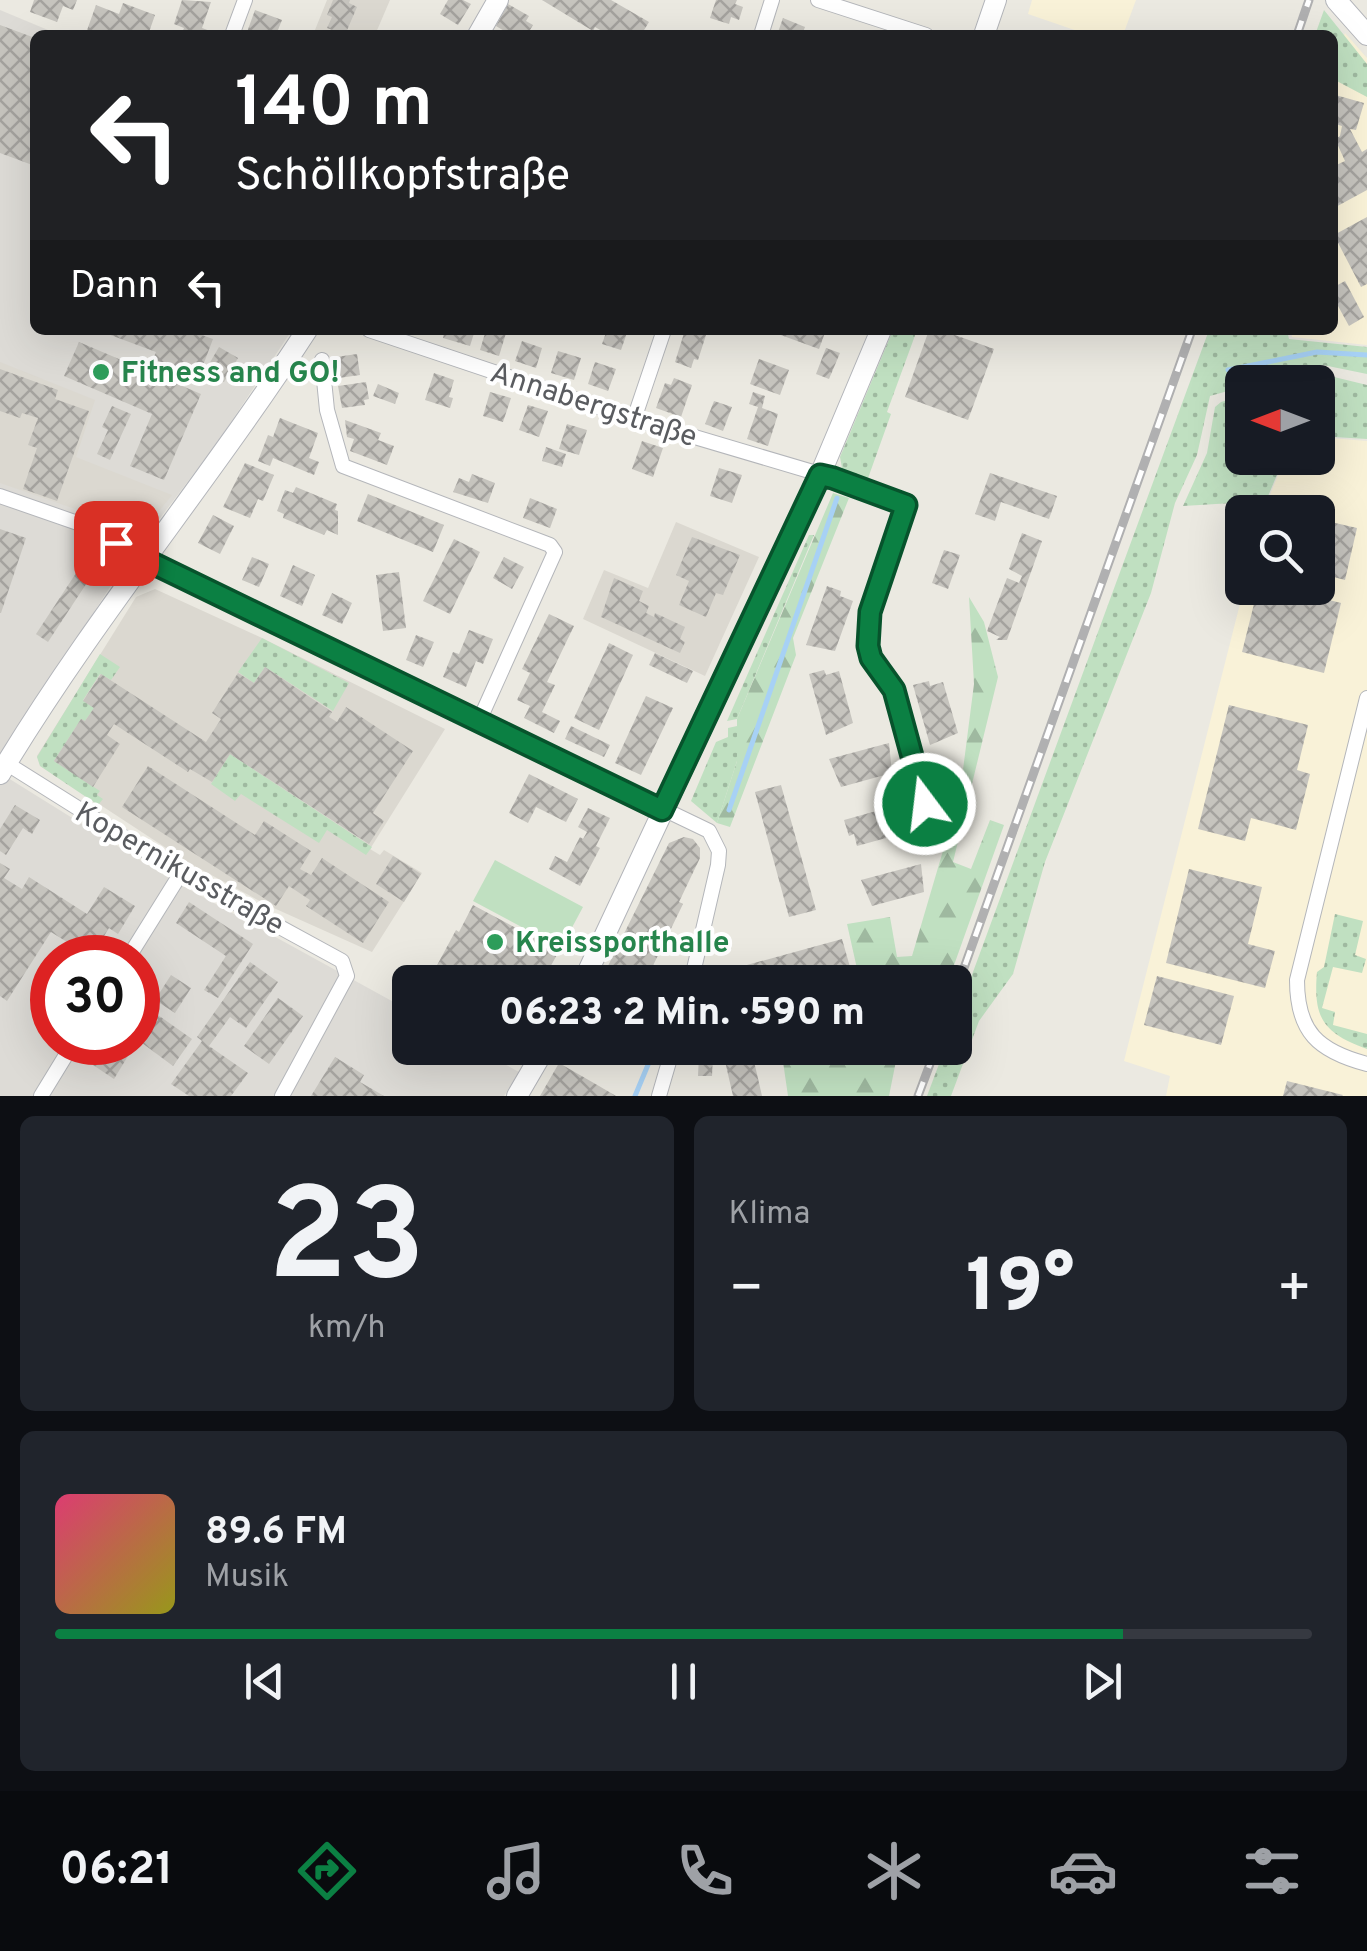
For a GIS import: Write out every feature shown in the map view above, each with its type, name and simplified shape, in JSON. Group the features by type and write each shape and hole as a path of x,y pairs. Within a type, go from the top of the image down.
{"main road":[{"path":"481,30 498,0"},
{"path":"986,30 996,0"},
{"path":"1336,0 1367,35"},
{"path":"3,769 144,559 242,428 304,335"},
{"path":"591,965 820,475 878,335"},
{"path":"516,1096 535,1065"}],"street":[{"path":"234,30 245,0"},
{"path":"762,30 772,0"},
{"path":"818,0 911,30"},
{"name":"Annabergstraße","path":"384,335 906,505 870,612 868,646 871,658 894,690 935,842"},
{"path":"634,418 662,335"},
{"path":"322,360 327,410 342,466 550,545 555,552 479,721"},
{"path":"0,496 89,527 144,559 709,831 719,851 694,965"},
{"path":"1367,698 1298,980 1298,1006 1304,1026 1316,1041 1332,1052 1367,1064"},
{"name":"Kopernikusstraße","path":"3,769 181,873 342,960 347,976 282,1096"},
{"path":"142,935 181,873"},
{"path":"40,1096 60,1065"},
{"path":"659,1096 668,1065"}],"shaded area":[{"path":"327,0 390,0 377,30 315,30"},
{"path":"1032,0 1136,0 1125,30 1074,30 1028,14"},
{"path":"0,10 48,30 30,30 30,335 289,335 217,443 123,567 0,757"},
{"path":"1345,33 1367,58 1367,345 1292,335 1338,335 1338,51"},
{"path":"0,362 95,400 76,457 172,495 155,516 144,523 124,526 0,483"},
{"path":"1335,438 1367,441 1367,1096 1166,1096 1170,1076 1124,1061 1240,605 1335,605 1335,495 1270,495 1278,475 1335,475"},
{"path":"676,522 759,557 705,676 583,619 604,570 648,588"},
{"path":"155,589 445,729 370,849 380,855 384,850 422,873 372,952 267,905 189,863 41,766 37,756 136,597"},
{"path":"0,773 172,880 392,1001 392,1065 506,1065 519,1072 504,1096 0,1096"}],"green space":[{"path":"1324,10 1367,64 1367,97 1338,82 1338,30 1317,30"},
{"path":"891,335 915,335 867,481 842,468 840,457"},
{"path":"1207,335 1288,335 1289,339 1367,347 1367,374 1335,365 1225,365 1225,392 1210,396 1197,455 1175,503 1151,593 1045,862 1013,974 979,1021 972,1040 972,975"},
{"path":"1335,377 1367,385 1367,439 1335,437"},
{"path":"1225,401 1225,475 1277,475 1269,495 1225,495 1225,503 1183,506 1207,453 1215,407"},
{"path":"833,493 849,498 793,638 796,655 730,827 717,823 737,761 737,719"},
{"path":"809,535 814,535 737,719 727,721"},
{"path":"969,597 984,622 998,677 953,862 971,869 990,820 1004,825 954,965 856,965 847,924 890,917 897,957 912,956 960,793 974,684"},
{"path":"262,638 349,683 333,711 265,667 254,683 238,672"},
{"path":"100,654 120,667 111,680 100,674 83,700 94,708 85,721 81,719 54,761 100,791 97,795 103,799 98,805 40,766 37,757"},
{"path":"737,726 737,761 717,823 691,801 716,742 728,737 728,728"},
{"path":"230,754 372,847 366,855 327,830 319,843 241,794 235,801 211,784"},
{"path":"495,860 583,907 561,948 473,901"},
{"path":"1335,914 1363,921 1355,955 1366,959 1362,973 1333,967 1322,1008 1335,1012 1333,1025 1367,1034 1367,1049 1340,1037 1319,1012 1317,972 1324,967"},
{"path":"783,1065 895,1065 889,1096 788,1096"},
{"path":"939,1065 963,1065 951,1096 927,1096"}],"building":[{"path":"34,0 77,0 73,10 63,6 57,22 30,12"},
{"path":"182,0 211,2 202,28 208,30 183,30 174,24"},
{"path":"333,0 350,0 357,7 347,30 327,28 332,17 327,15"},
{"path":"448,0 471,4 458,25 440,14"},
{"path":"542,0 611,0 649,22 644,30 591,30"},
{"path":"716,0 737,0 735,4 743,7 739,20 731,17 729,24 710,18"},
{"path":"123,3 155,15 150,30 87,30 96,5 119,14"},
{"path":"508,4 529,16 526,21 533,25 530,30 503,30 496,26"},
{"path":"255,10 282,20 278,30 248,30"},
{"path":"783,18 805,27 804,30 779,30"},
{"path":"0,25 30,36 30,164 0,153"},
{"path":"1338,96 1364,103 1356,130 1350,129 1362,152 1367,149 1367,190 1338,206 1338,164 1345,161 1338,146 1342,126 1338,125"},
{"path":"1367,217 1367,284 1361,287 1338,243 1338,233"},
{"path":"1345,281 1364,317 1349,326 1338,306 1338,285"},
{"path":"110,335 202,335 213,339 199,376 153,359 156,352"},
{"path":"444,335 473,335 470,346 443,338"},
{"path":"484,335 505,335 499,356 480,350"},
{"path":"605,335 626,335 621,350 602,344"},
{"path":"683,335 706,335 698,360 694,359 691,368 675,362"},
{"path":"781,335 824,335 819,349"},
{"path":"927,335 955,335 994,349 968,420 905,397"},
{"path":"522,341 542,348 536,368 515,361"},
{"path":"79,342 201,394 164,480 130,466 152,414 64,376"},
{"path":"219,347 238,358 224,382 205,371"},
{"path":"826,348 840,353 829,379 816,374"},
{"path":"558,351 581,358 574,380 551,373"},
{"path":"357,354 360,375 339,378 336,357"},
{"path":"759,359 789,370 780,395 750,384"},
{"path":"595,362 616,369 608,391 588,384"},
{"path":"0,369 58,390 55,399 89,411 57,501 23,489 37,448 28,445 38,418 22,413 20,418 0,411"},
{"path":"434,373 454,380 450,408 425,400"},
{"path":"674,378 692,385 681,417 656,408 665,383 671,385"},
{"path":"366,382 369,399 364,400 365,405 342,408 338,386"},
{"path":"378,384 399,393 395,404 373,396"},
{"path":"490,392 511,398 503,422 483,416"},
{"path":"753,392 765,396 762,408 778,414 768,446 747,439 758,407 749,404"},
{"path":"714,401 732,407 723,431 705,424"},
{"path":"528,405 548,411 539,437 519,430"},
{"path":"112,406 131,414 110,460 97,454 108,430 102,427"},
{"path":"280,418 318,433 309,458 319,462 314,475 273,458 270,466 258,461"},
{"path":"345,420 381,433 378,440 394,446 387,465 350,451 354,439 347,437"},
{"path":"567,424 587,430 579,455 559,449"},
{"path":"642,441 663,448 653,477 632,469"},
{"path":"546,447 566,454 562,467 542,461"},
{"path":"245,463 274,475 263,501 258,499 250,518 223,507"},
{"path":"719,468 742,475 732,503 710,496"},
{"path":"990,473 1057,496 1049,519 1001,502 995,521 975,514"},
{"path":"472,474 495,483 488,503 453,492 459,478 469,482"},
{"path":"296,487 337,504 338,535 327,530 324,535 283,518 284,514 277,511 285,490 293,493"},
{"path":"368,494 444,525 433,552 357,521"},
{"path":"530,498 557,509 550,528 523,518"},
{"path":"213,515 234,526 220,554 198,543"},
{"path":"1335,523 1357,528 1345,580 1335,577"},
{"path":"0,529 26,538 1,613 0,613"},
{"path":"1022,533 1042,541 1007,640 996,640 1000,637 987,631 1007,578 1019,583 1022,576 1009,569"},
{"path":"692,537 740,555 723,595 716,593 706,617 679,605 689,581 676,575"},
{"path":"454,539 480,552 450,614 423,601"},
{"path":"944,550 960,555 948,589 932,583"},
{"path":"252,557 269,564 259,587 242,580"},
{"path":"504,557 524,567 512,589 493,578"},
{"path":"84,561 96,569 48,642 36,634"},
{"path":"293,565 315,575 302,606 280,596"},
{"path":"399,572 406,628 383,631 376,575"},
{"path":"614,578 643,591 639,601 649,606 646,613 654,617 655,613 685,627 680,653 601,617"},
{"path":"827,586 853,601 835,651 806,645"},
{"path":"332,593 352,603 342,624 322,615"},
{"path":"1341,603 1324,673 1242,652 1254,605"},
{"path":"549,614 574,626 547,682 555,685 542,712 560,721 554,733 524,718 530,706 517,700 530,673 522,669"},
{"path":"469,630 493,639 483,664 476,661 466,687 443,677 453,652 459,654"},
{"path":"416,635 434,642 423,667 406,660"},
{"path":"609,643 633,655 599,730 574,718"},
{"path":"655,653 693,671 687,683 649,665"},
{"path":"265,667 332,712 329,717 337,722 346,707 413,751 373,813 384,821 369,844 230,754 212,782 190,769 188,772 114,724 107,735 120,744 93,787 54,761 81,719 85,721 94,708 83,701 101,674 206,742 221,719 212,713 238,673 254,683"},
{"path":"824,670 826,675 839,671 853,723 826,735 809,674"},
{"path":"929,681 930,686 943,682 958,733 930,745 913,685"},
{"path":"646,696 673,708 641,775 615,763"},
{"path":"1229,705 1308,725 1297,770 1310,774 1296,830 1251,818 1245,841 1198,829"},
{"path":"571,726 610,745 604,757 565,739"},
{"path":"889,743 892,773 841,787 829,759"},
{"path":"148,766 255,835 264,821 311,851 300,869 311,875 322,858 389,902 363,943 306,906 310,900 289,886 276,906 122,807"},
{"path":"529,774 578,799 566,822 536,807 528,823 509,813"},
{"path":"781,785 816,910 789,917 755,792"},
{"path":"905,803 908,832 857,846 854,834 849,836 844,820"},
{"path":"15,805 40,820 32,834 23,828 6,855 0,851 0,829"},
{"path":"588,808 610,818 580,886 549,869 555,856 567,862 580,837 583,839 587,832 578,827"},
{"path":"684,837 693,839 700,848 700,858 653,965 608,965 669,843"},
{"path":"393,856 421,874 404,902 376,884"},
{"path":"0,863 10,869 4,878 22,889 29,877 87,914 104,887 135,906 118,934 109,928 105,935 30,935 30,965 7,1001 0,996"},
{"path":"921,864 924,892 872,906 861,880"},
{"path":"1189,869 1262,887 1248,944 1275,951 1265,988 1166,963"},
{"path":"189,902 253,944 218,998 204,990 226,956 176,923"},
{"name":"Kreissporthalle","path":"473,905 559,951 551,965 437,965 456,930 459,932"},
{"path":"842,939 849,965 747,965"},
{"path":"250,962 278,982 246,1028 230,1017 209,1046 248,1073 231,1096 189,1096 171,1084 202,1041 197,1037"},
{"path":"171,975 191,988 175,1013 160,1003 160,992"},
{"path":"1157,976 1234,996 1221,1045 1144,1025"},
{"path":"278,998 303,1016 269,1064 244,1046"},
{"path":"160,1016 192,1039 173,1066 160,1056"},
{"path":"335,1057 364,1075 360,1082 384,1096 311,1096"},
{"path":"93,1065 122,1065 114,1079"},
{"path":"558,1065 562,1065 616,1096 540,1096"},
{"path":"699,1065 713,1065 712,1076 698,1076"},
{"path":"726,1065 755,1065 762,1096 733,1096"},
{"path":"1287,1081 1343,1095 1283,1096"}],"waterway":[{"path":"1253,365 1317,352 1367,355"},
{"path":"729,810 837,498"},
{"path":"635,1096 648,1065"}],"railway":[{"path":"1299,30 1309,0"},
{"path":"965,965 1190,335"},
{"path":"918,1096 930,1065"}],"place":[{"name":"Fitness and GO!","path":"101,372"},
{"name":"Kreissporthalle","path":"495,942"}],"route":[{"path":"116,543 662,810 820,475 833,478 906,505 870,612 868,646 871,658 894,690 925,804"}]}
